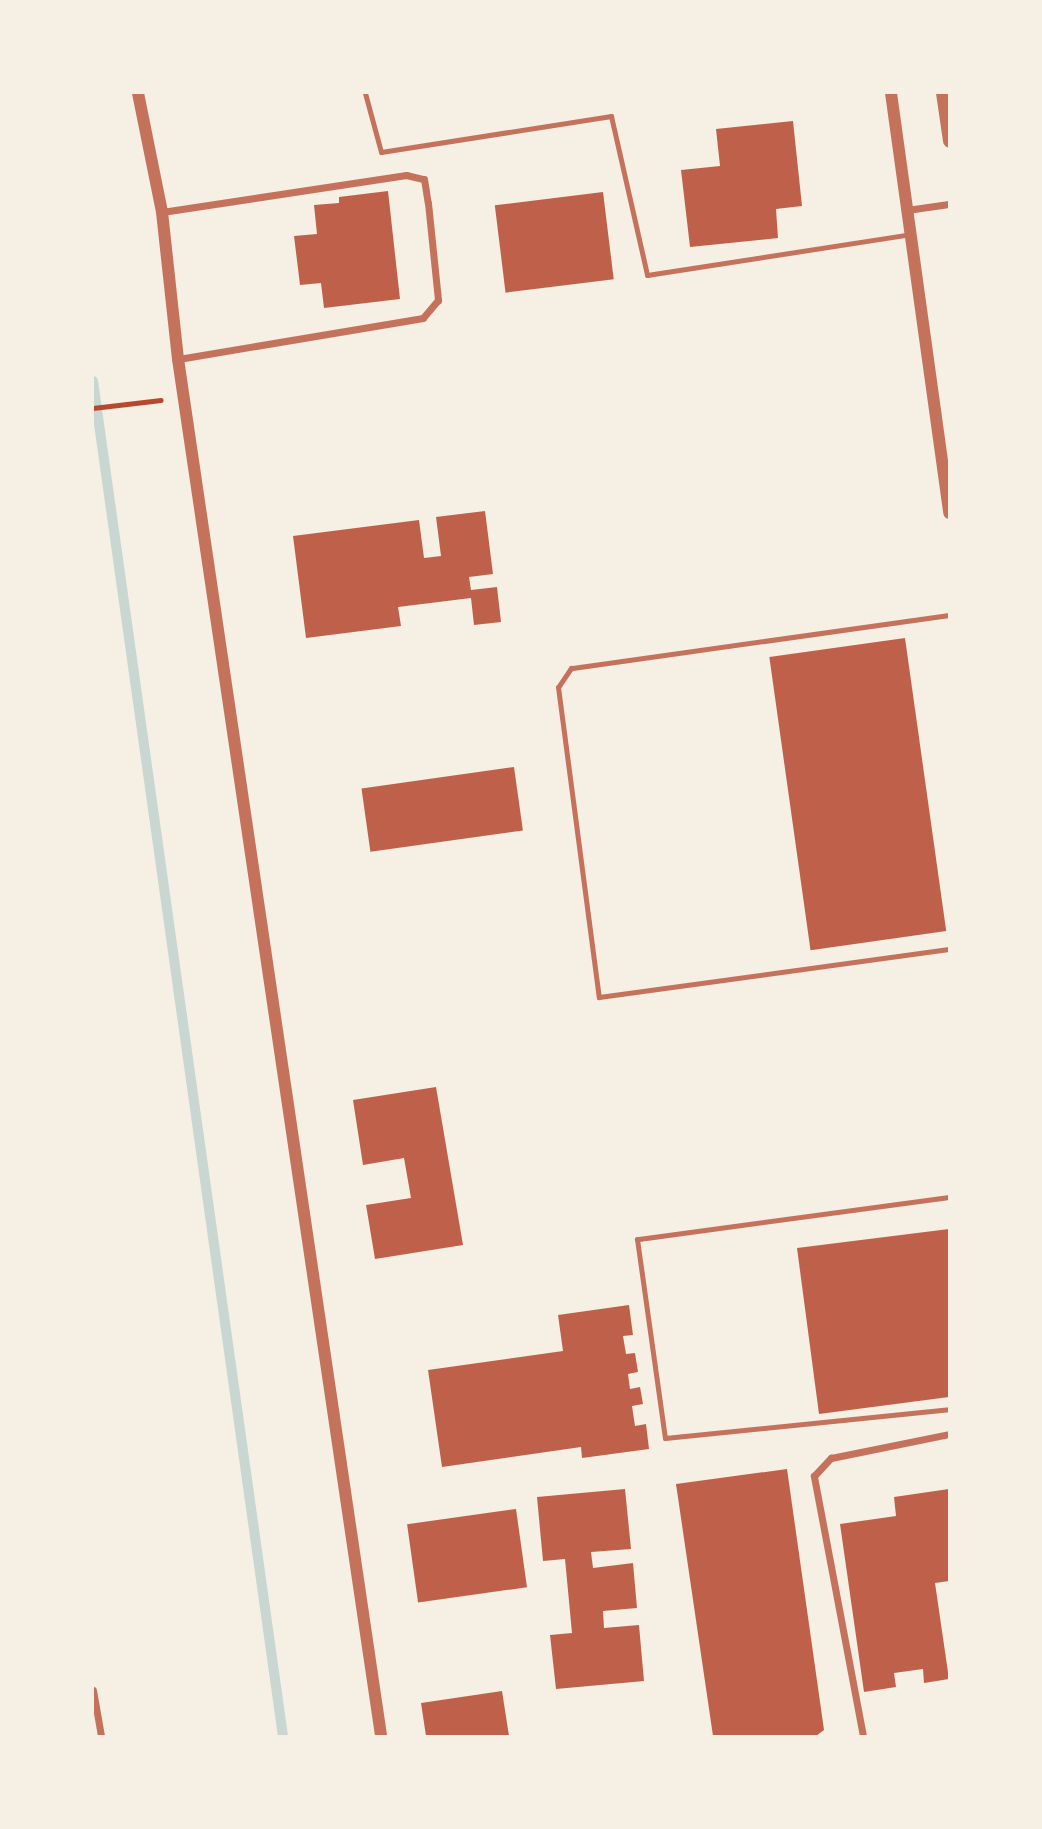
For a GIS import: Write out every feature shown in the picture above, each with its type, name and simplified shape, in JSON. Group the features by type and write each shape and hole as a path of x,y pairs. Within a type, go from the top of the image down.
{"street":[{"path":"138,93 162,212 178,359 381,1736"},
{"path":"891,93 949,513"},
{"path":"943,93 949,141"},
{"path":"162,212 406,175 424,179 428,203 438,299 423,318 178,359"},
{"path":"907,210 949,205"},
{"path":"863,1736 814,1476 831,1458 949,1434"},
{"path":"93,1690 101,1736"}],"lane":[{"path":"365,93 381,152 611,116 646,275 911,234"},
{"path":"949,615 581,666 564,672 558,687 599,997 949,949"},
{"path":"949,1197 637,1239 666,1438 949,1409"}],"path":[{"path":"93,408 146,401"}],"building":[{"path":"793,121 802,206 776,209 778,238 690,247 681,170 720,166 716,129"},
{"path":"388,191 400,299 324,308 321,283 300,285 294,236 317,234 314,205 339,203 339,197"},
{"path":"603,192 614,279 506,293 495,205"},
{"path":"485,511 493,574 469,577 471,590 497,587 501,622 474,625 471,598 398,607 401,626 306,638 293,536 419,520 424,558 441,556 436,517"},
{"path":"905,638 946,931 811,950 769,657"},
{"path":"514,767 523,830 370,852 361,788"},
{"path":"436,1087 463,1245 375,1259 366,1205 411,1198 404,1158 363,1165 353,1100"},
{"path":"949,1229 949,1397 819,1414 797,1248"},
{"path":"629,1305 633,1335 623,1336 626,1354 635,1353 638,1372 628,1374 630,1389 640,1387 643,1404 632,1406 635,1426 646,1424 649,1449 582,1458 581,1447 442,1467 428,1370 563,1351 558,1315"},
{"path":"787,1469 824,1730 816,1736 713,1736 676,1484"},
{"path":"625,1489 631,1549 591,1552 593,1568 633,1563 637,1608 603,1611 604,1628 639,1625 644,1681 556,1689 550,1635 572,1633 565,1559 543,1561 537,1497"},
{"path":"949,1489 949,1581 935,1583 949,1679 924,1683 923,1669 894,1673 896,1687 864,1692 840,1524 896,1516 894,1497"},
{"path":"516,1509 527,1587 418,1603 407,1524"},
{"path":"502,1691 509,1736 426,1736 421,1703"}],"waterway":[{"path":"93,381 283,1736"}]}
